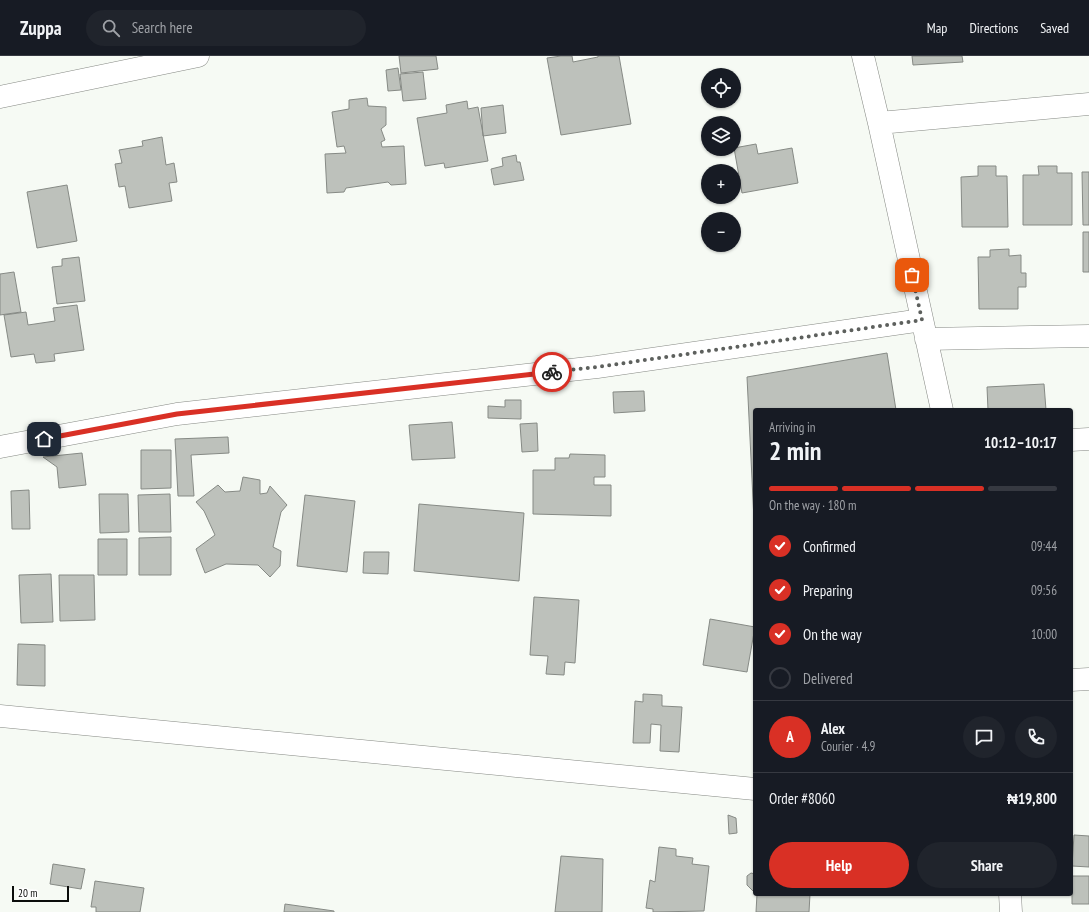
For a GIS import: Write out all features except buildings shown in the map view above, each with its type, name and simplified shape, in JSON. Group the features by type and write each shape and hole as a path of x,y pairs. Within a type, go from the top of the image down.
{"street":[{"path":"0,97 198,56"},
{"path":"863,56 942,408"},
{"path":"879,124 1089,104"},
{"path":"0,447 177,414 924,330 1089,336"},
{"path":"1073,440 1089,439"},
{"path":"1073,680 1089,679"},
{"path":"0,716 753,789"},
{"path":"1010,896 1011,912"}],"way so far":[{"path":"552,372 597,367 922,320 912,275"}],"route":[{"path":"44,439 177,414 552,372"}]}
